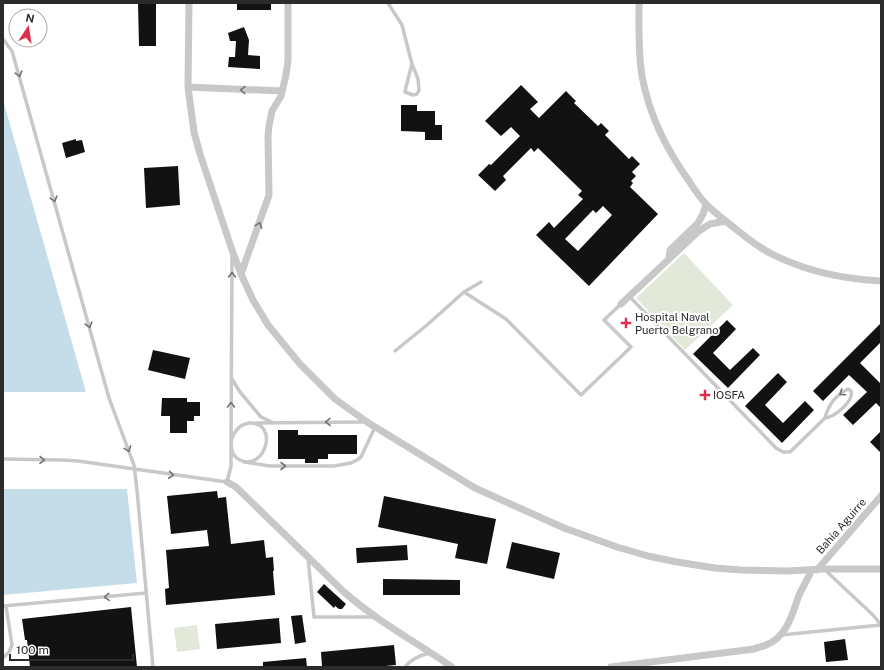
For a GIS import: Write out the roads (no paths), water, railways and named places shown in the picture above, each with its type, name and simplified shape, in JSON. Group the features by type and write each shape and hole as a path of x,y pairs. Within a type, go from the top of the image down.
{"street":[{"path":"189,3 188,87 194,132 232,250 253,300 268,325 296,359 335,400 366,422 475,488 564,528 617,547 648,556 715,568 765,571 881,569"},
{"path":"241,274 269,195 270,189 267,143 272,111 282,91 286,76 288,60 288,3"},
{"path":"639,3 642,76 648,100 656,124 667,148 706,204 753,242 769,252 792,263 836,276 881,281"},
{"path":"188,87 282,91"},
{"path":"669,258 670,250 698,223 706,204"},
{"path":"621,304 704,227 717,222 726,221"},
{"path":"227,482 236,487 344,592 376,617 452,667"},
{"name":"Bahía Aguirre","path":"780,635 792,618 800,593 881,496"},
{"path":"611,667 754,648 766,645 780,635"}],"lane":[{"path":"388,3 402,25 412,64 418,79 419,90 417,94 413,95 406,92 412,64"},
{"path":"3,39 12,51 109,398 135,470 153,667"},
{"path":"3,460 78,461 227,482 231,466 232,250"},
{"path":"395,351 464,292 481,282"},
{"path":"464,292 506,319 581,395 631,347 604,320 621,304"},
{"path":"629,296 776,448 783,452 790,452 825,418 836,414 846,405 851,398 852,391 848,390 841,392 826,410 825,418"},
{"path":"232,378 240,392 261,417 273,423"},
{"path":"366,422 244,424 233,434 231,446 235,457 244,462 270,466 334,466 351,463 361,457 375,427"},
{"path":"244,462 252,461 259,457 265,448 266,437 263,429 253,423"},
{"path":"308,558 314,617 376,617"},
{"path":"818,570 869,611 881,625"},
{"path":"3,658 10,652 12,646 5,606 146,594"},
{"path":"780,635 881,625"},
{"path":"405,667 406,664 421,655 432,653"}],"water":[{"path":"3,100 86,392 3,392"},
{"path":"3,489 127,489 137,583 3,595"}],"place":[{"name":"Hospital Naval Puerto Belgrano","path":"626,323"},
{"name":"IOSFA","path":"705,395"}]}
